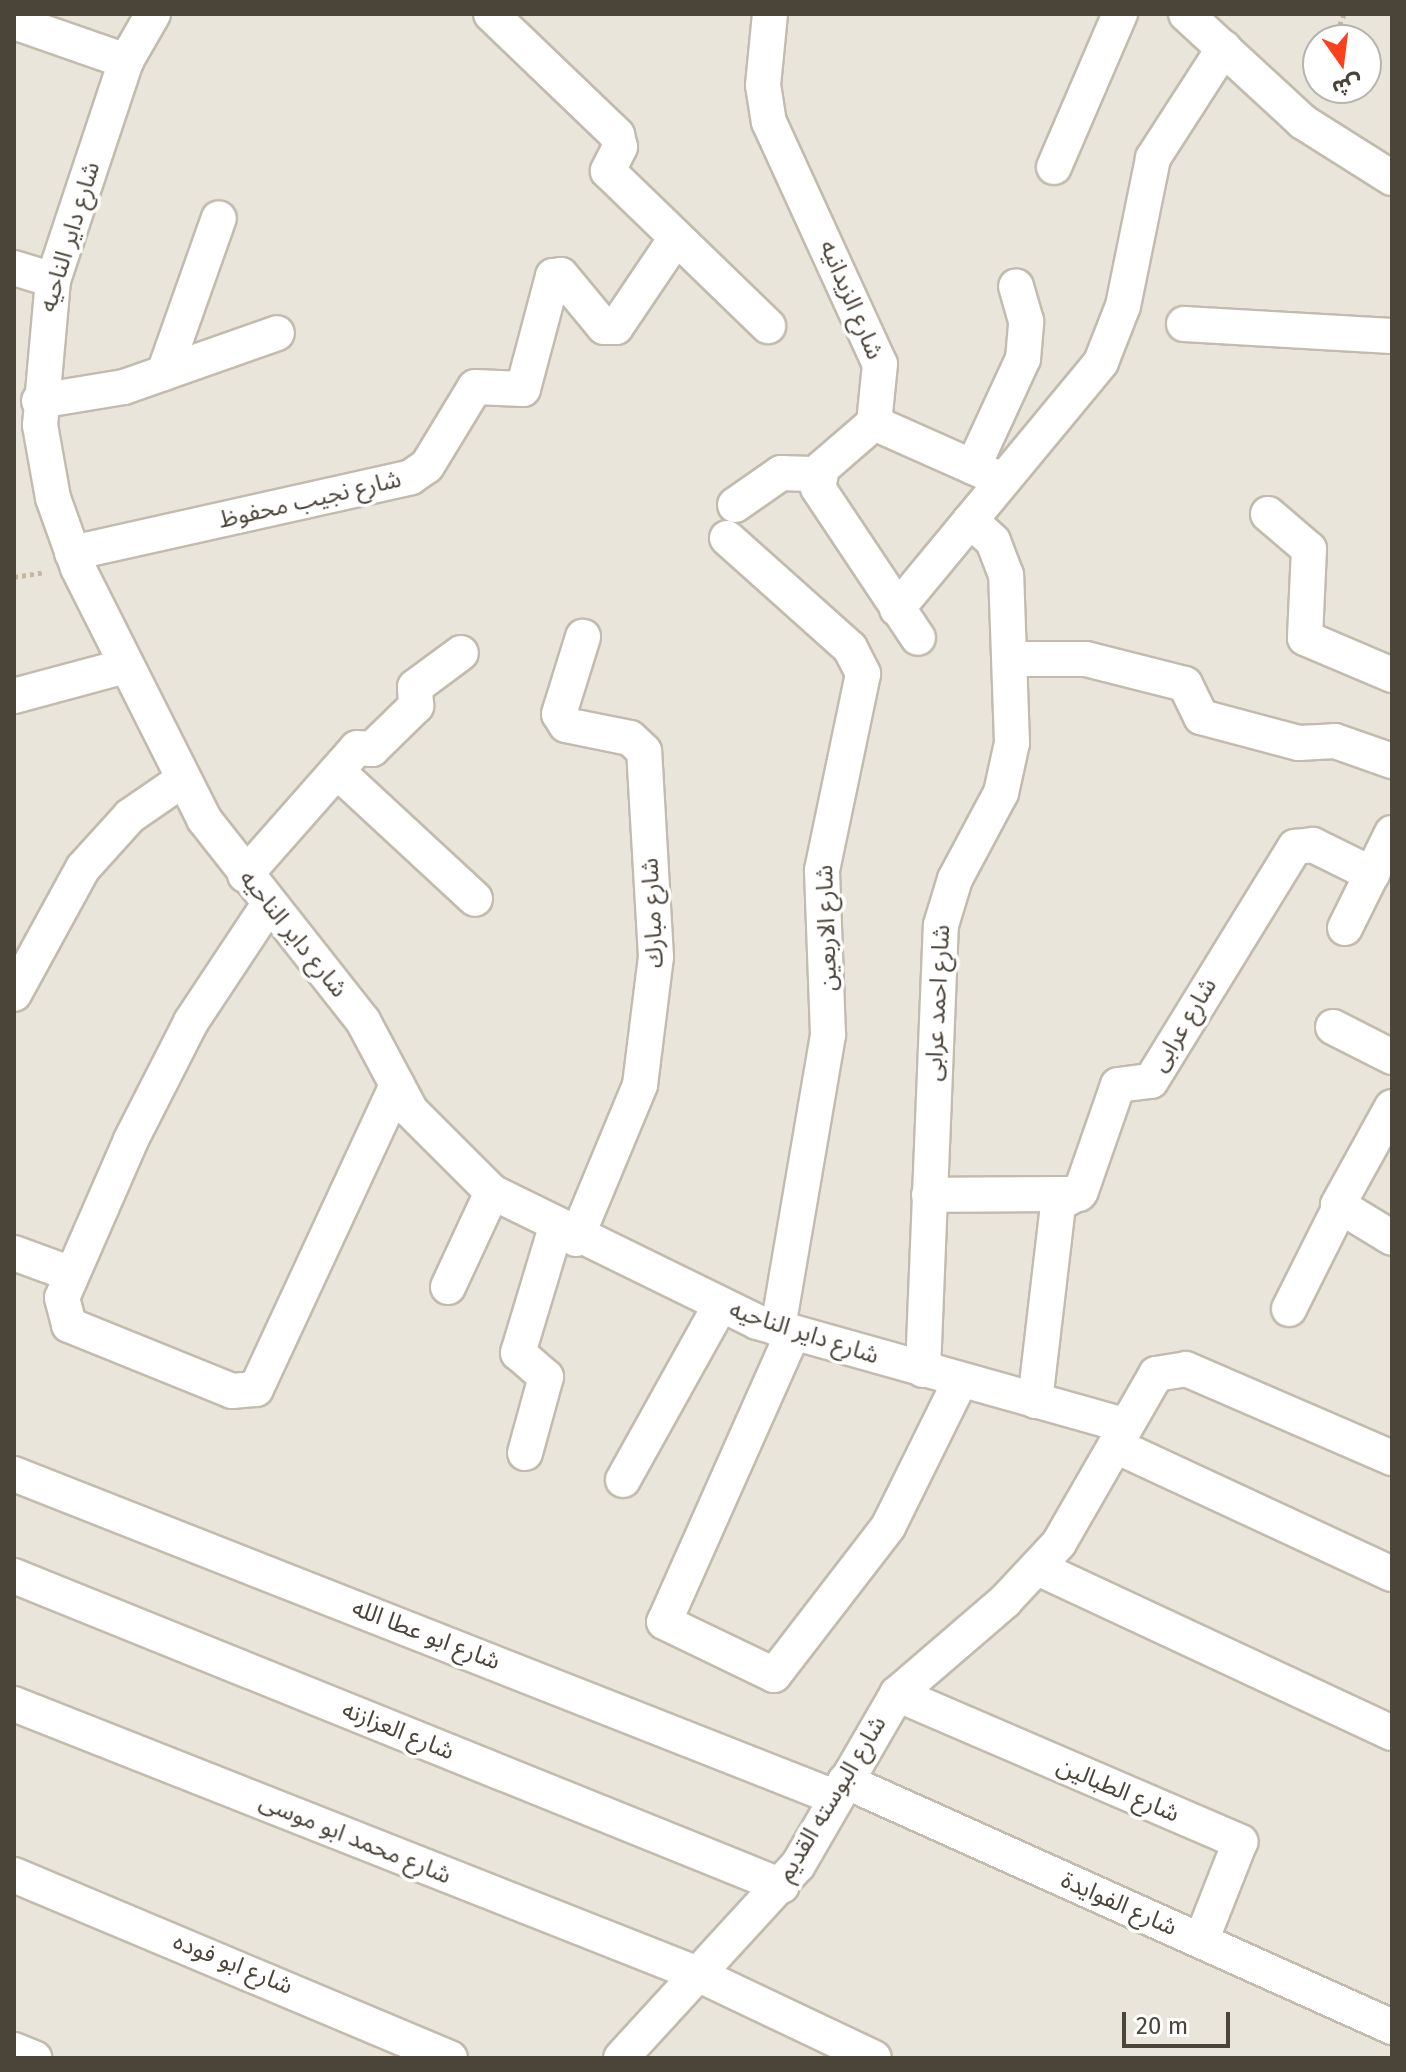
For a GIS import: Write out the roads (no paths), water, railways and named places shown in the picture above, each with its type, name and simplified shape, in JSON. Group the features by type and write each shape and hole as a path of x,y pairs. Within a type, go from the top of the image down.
{"street":[{"name":"شارع داير الناحيه","path":"153,14 126,61 53,280 31,416 72,553 181,781 245,875 363,1021 397,1085 430,1135 492,1192 566,1233 720,1306 785,1332 1035,1401 1121,1436 1392,1574"},
{"path":"491,14 617,135 620,147 608,171 768,326"},
{"name":"شارع الزيدانيه","path":"770,14 763,85 769,122 875,344 881,384 874,423"},
{"path":"1054,167 1120,14"},
{"path":"1186,14 1303,122 1392,178"},
{"path":"14,22 126,61"},
{"path":"988,473 1101,362 1123,306 1153,158 1224,48"},
{"path":"164,373 219,218"},
{"name":"شارع نجيب محفوظ","path":"72,553 420,472 470,390 523,389 553,276 561,275 604,327 616,327 676,238"},
{"path":"14,268 53,280"},
{"path":"897,609 970,520 988,473 1023,359 1026,321 1016,286"},
{"path":"1184,324 1392,336"},
{"path":"31,416 277,333"},
{"path":"735,505 781,473 818,474 874,423 988,473"},
{"path":"818,474 818,488 918,638"},
{"path":"1268,514 1309,549 1305,638 1392,675"},
{"name":"شارع احمد عرابى","path":"923,1370 941,925 955,879 1005,781 1010,659 1003,563 970,520"},
{"name":"شارع الاربعين","path":"727,538 850,648 863,674 822,871 828,1035 785,1332 665,1625 777,1675 906,1498 960,1381"},
{"name":"شارع مبارك","path":"525,1453 546,1377 518,1353 566,1233 640,1085 656,986 644,751 630,738 566,725 559,714 583,637"},
{"path":"245,875 359,747 374,747 416,706 415,687 461,653"},
{"path":"1010,659 1086,659 1155,676 1189,686 1201,717 1299,743 1335,741 1392,761"},
{"path":"14,696 125,666"},
{"path":"337,771 475,899"},
{"path":"14,994 83,868 130,816 181,781"},
{"name":"شارع عرابى","path":"1035,1401 1058,1204 1079,1194 1118,1085 1151,1081 1290,852 1306,843 1386,850"},
{"path":"1345,928 1386,850"},
{"path":"269,904 180,1041 71,1274 62,1298 69,1325 232,1391 256,1389 397,1085"},
{"path":"1333,1027 1392,1057"},
{"path":"1289,1309 1392,1107"},
{"path":"448,1287 492,1192"},
{"path":"929,1195 1079,1194"},
{"path":"1339,1209 1392,1238"},
{"path":"14,1253 71,1274"},
{"path":"623,1480 720,1306"},
{"name":"شارع البوسته القديم","path":"621,2058 695,1973 782,1886 897,1694 1038,1568 1156,1374 1178,1367 1391,1455"},
{"name":"شارع ابو عطا الله","path":"14,1474 841,1789"},
{"path":"1038,1568 1392,1733"},
{"name":"شارع العزازنه","path":"14,1576 782,1886"},
{"name":"شارع الطبالين","path":"897,1694 1240,1842 1201,1941"},
{"name":"شارع محمد ابو موسى","path":"14,1704 695,1973 874,2058"},
{"name":"شارع الفوايدة","path":"841,1789 1201,1941 1392,2027"},
{"name":"شارع ابو فوده","path":"14,1875 450,2058"},
{"path":"14,2050 34,2058"}]}
